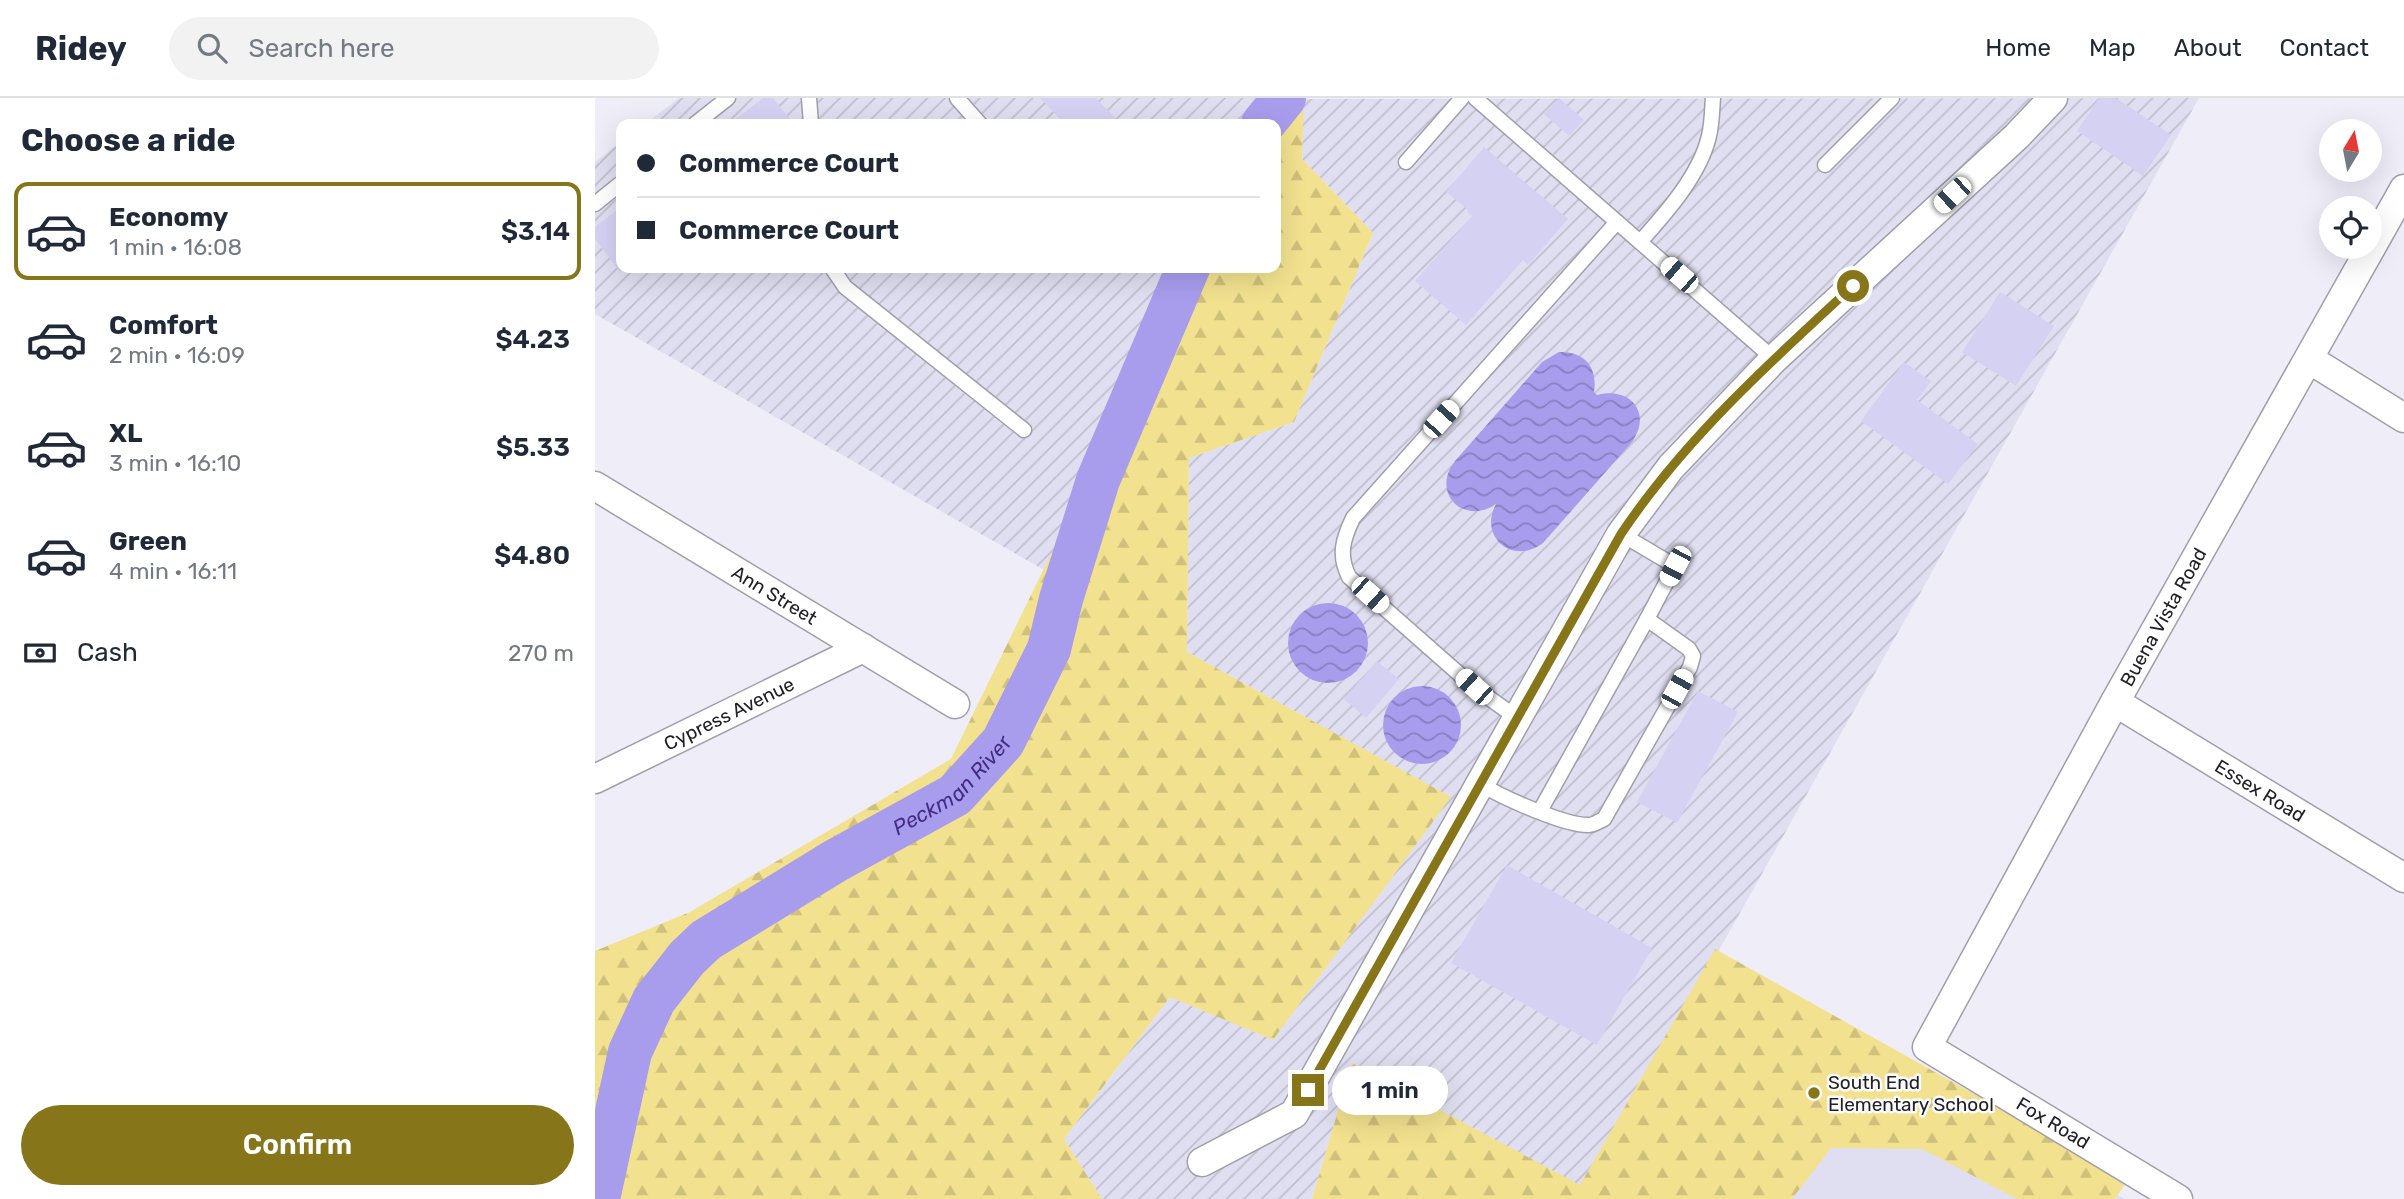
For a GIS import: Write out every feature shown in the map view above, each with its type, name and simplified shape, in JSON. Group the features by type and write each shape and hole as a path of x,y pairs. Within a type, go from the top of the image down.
{"street":[{"path":"1202,1162 1294,1114 1621,534 1671,467 1774,359 2017,136 2053,98"},
{"name":"Buena Vista Road","path":"1927,1047 2115,702 2404,189"},
{"path":"2309,359 2404,418"},
{"name":"Ann Street","path":"595,486 955,704"},
{"name":"Cypress Avenue","path":"595,779 863,648"},
{"name":"Essex Road","path":"2115,702 2404,878"},
{"name":"Fox Road","path":"1927,1047 2178,1199"}],"lane":[{"path":"701,119 728,98"},
{"path":"809,98 811,119"},
{"path":"957,98 976,119"},
{"path":"1406,162 1462,98"},
{"path":"1475,98 1774,359"},
{"path":"1640,242 1671,208 1702,157 1709,136 1713,98"},
{"path":"1825,166 1892,98"},
{"path":"595,204 616,187"},
{"path":"1517,719 1474,687 1349,577 1343,564 1342,548 1353,518 1617,222"},
{"path":"835,273 845,287 1024,430"},
{"path":"1540,811 1675,566 1621,534"},
{"path":"1480,784 1505,798 1574,824 1591,825 1604,819 1677,691 1693,656 1689,649 1647,619"}],"shaded area":[{"path":"679,98 1270,98 1253,119 652,119"},
{"path":"2199,98 1576,1199 1347,1080 1312,1199 1102,1199 1064,1139 1170,997 1450,797 1187,652 1189,458 1294,422 1373,233 1302,159 1303,99"},
{"path":"616,146 616,273 1176,273 1069,538 1046,571 595,314 595,162"},
{"name":"South End Elementary School","path":"1751,988 2125,1199 1629,1199"}],"green space":[{"path":"1262,98 1304,98 1302,159 1373,233 1294,422 1189,458 1187,652 1451,797 1273,1040 1170,997 1064,1139 1102,1199 595,1199 595,951 690,912 951,759 1051,554 1074,521 1174,273 1281,273 1281,119 1245,119"},
{"path":"1715,949 2128,1180 2115,1199 2017,1199 1922,1149 1831,1148 1792,1199 1312,1199 1352,1063 1580,1185"}],"water":[{"path":"1559,352 1576,354 1587,362 1594,375 1594,392 1597,395 1619,394 1634,404 1639,412 1638,431 1632,442 1543,543 1532,549 1510,549 1501,545 1495,537 1492,516 1496,504 1484,510 1473,511 1454,503 1446,484 1448,473 1455,461 1542,362"},
{"path":"1328,603 1343,606 1356,615 1365,628 1368,643 1365,658 1356,671 1343,680 1328,683 1313,680 1300,671 1291,658 1288,643 1291,628 1300,615 1313,606"},
{"path":"1414,686 1430,686 1444,692 1455,703 1461,717 1461,733 1455,747 1444,758 1430,764 1414,764 1400,758 1389,747 1383,733 1383,717 1389,703 1400,692"}],"building":[{"path":"763,98 773,98 790,119 736,119"},
{"path":"1040,98 1096,98 1116,119 1060,119"},
{"path":"1559,98 1584,120 1569,136 1544,114"},
{"path":"2099,98 2116,98 2171,135 2143,176 2077,131"},
{"path":"1484,147 1568,219 1528,265 1523,260 1466,325 1415,281 1472,216 1446,192"},
{"path":"616,211 616,266 595,239 595,227"},
{"path":"2000,292 2054,326 2016,386 1962,352"},
{"path":"1904,362 1931,381 1917,400 1978,444 1948,484 1861,421"},
{"path":"1377,661 1399,679 1366,718 1344,699"},
{"path":"1698,691 1738,712 1677,823 1637,802"},
{"path":"1507,865 1652,948 1597,1045 1451,963"}],"waterway":[{"name":"Peckman River","path":"1267,119 1284,98"},
{"name":"Peckman River","path":"598,1199 630,1052 654,1000 687,958 706,940 835,861 955,795 1003,742 1049,649 1061,599 1098,480 1186,273"}],"place":[{"name":"South End Elementary School","path":"1814,1093"}],"route":[{"path":"1308,1090 1621,534 1671,467 1774,359 1853,286"}]}
